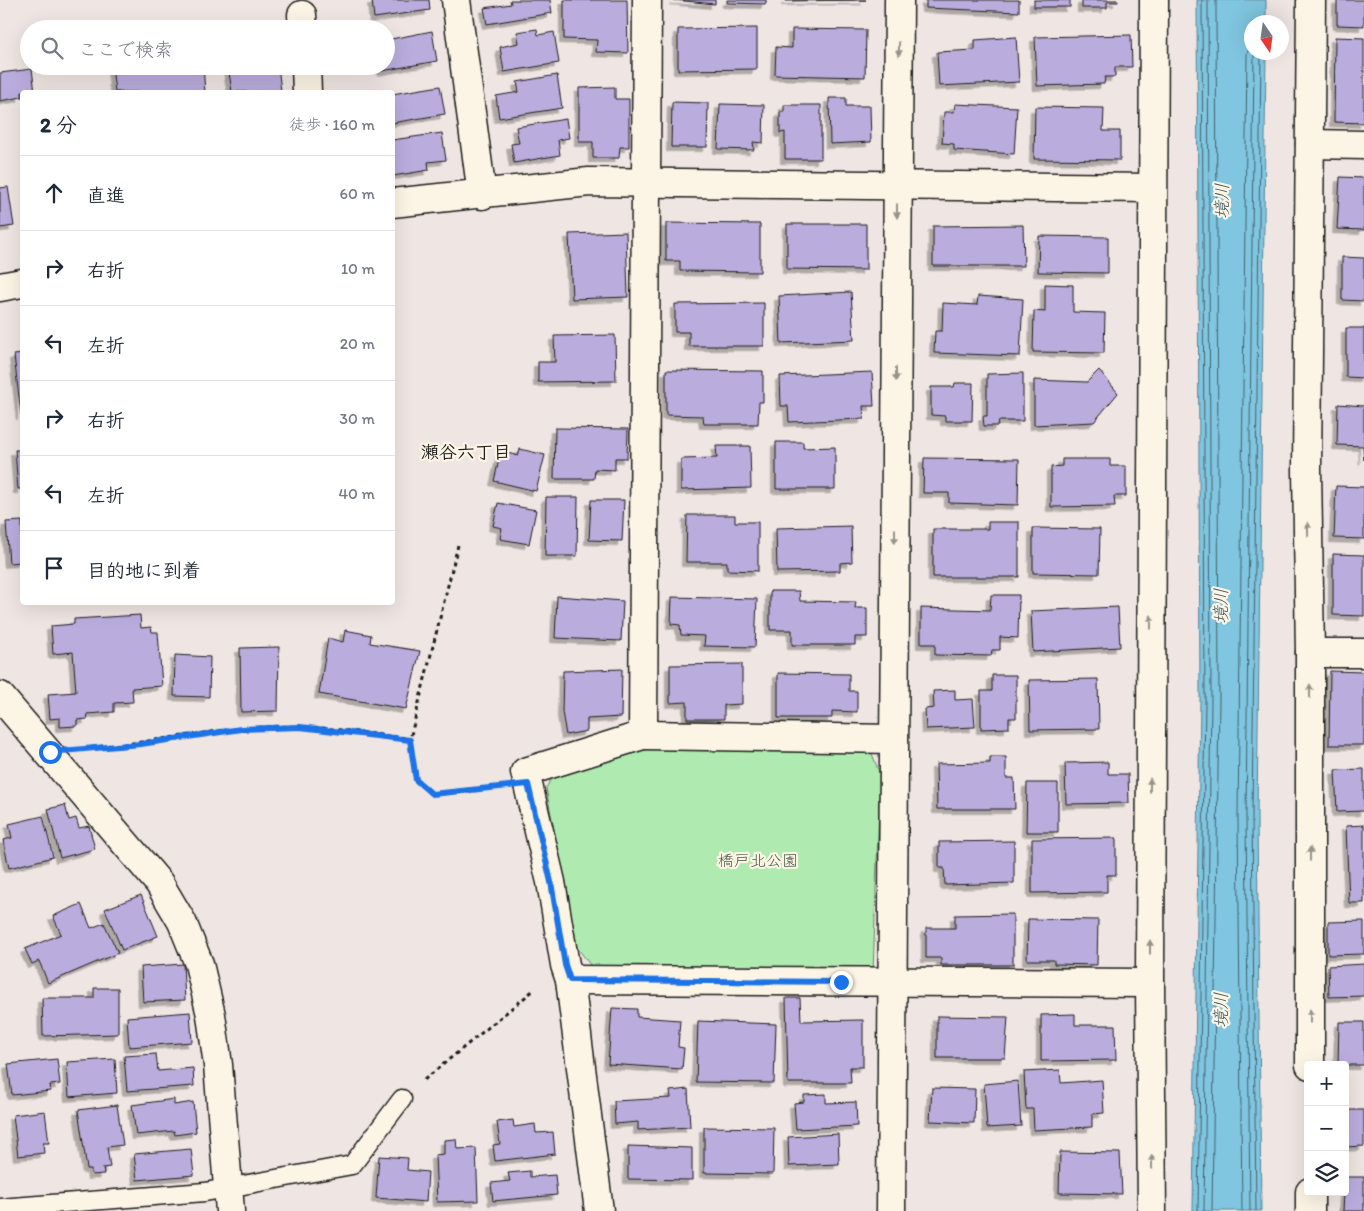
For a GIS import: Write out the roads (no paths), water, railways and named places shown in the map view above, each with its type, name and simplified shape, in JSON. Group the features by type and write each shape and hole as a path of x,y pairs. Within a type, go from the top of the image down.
{"street":[{"path":"456,0 482,195"},
{"path":"643,735 647,0"},
{"path":"891,1211 899,0"},
{"path":"1152,1211 1150,983 1154,0"},
{"path":"1310,1061 1310,653 1307,470 1311,0"},
{"path":"306,75 307,90"},
{"path":"1310,144 1364,145"},
{"path":"395,203 482,195 589,182 1152,188"},
{"path":"0,287 20,283"},
{"path":"1310,653 1364,653"},
{"path":"1,699 50,752 159,883 182,922 199,964 211,1014 218,1065 228,1199"},
{"path":"599,1211 567,973 551,882 525,772 643,735 893,739"},
{"path":"567,973 892,982 1150,983"},
{"path":"1310,1196 1310,1211"}],"lane":[{"path":"0,1208 205,1192 228,1199 352,1165 402,1099"}],"water":[{"name":"境川","path":"1197,0 1266,0 1266,15 1244,15 1244,60 1266,60 1257,817 1261,1211 1193,1211 1200,700"}],"district":[{"name":"瀬谷六丁目","path":"466,452"}],"park label":[{"name":"橋戸北公園","path":"758,860"}]}
